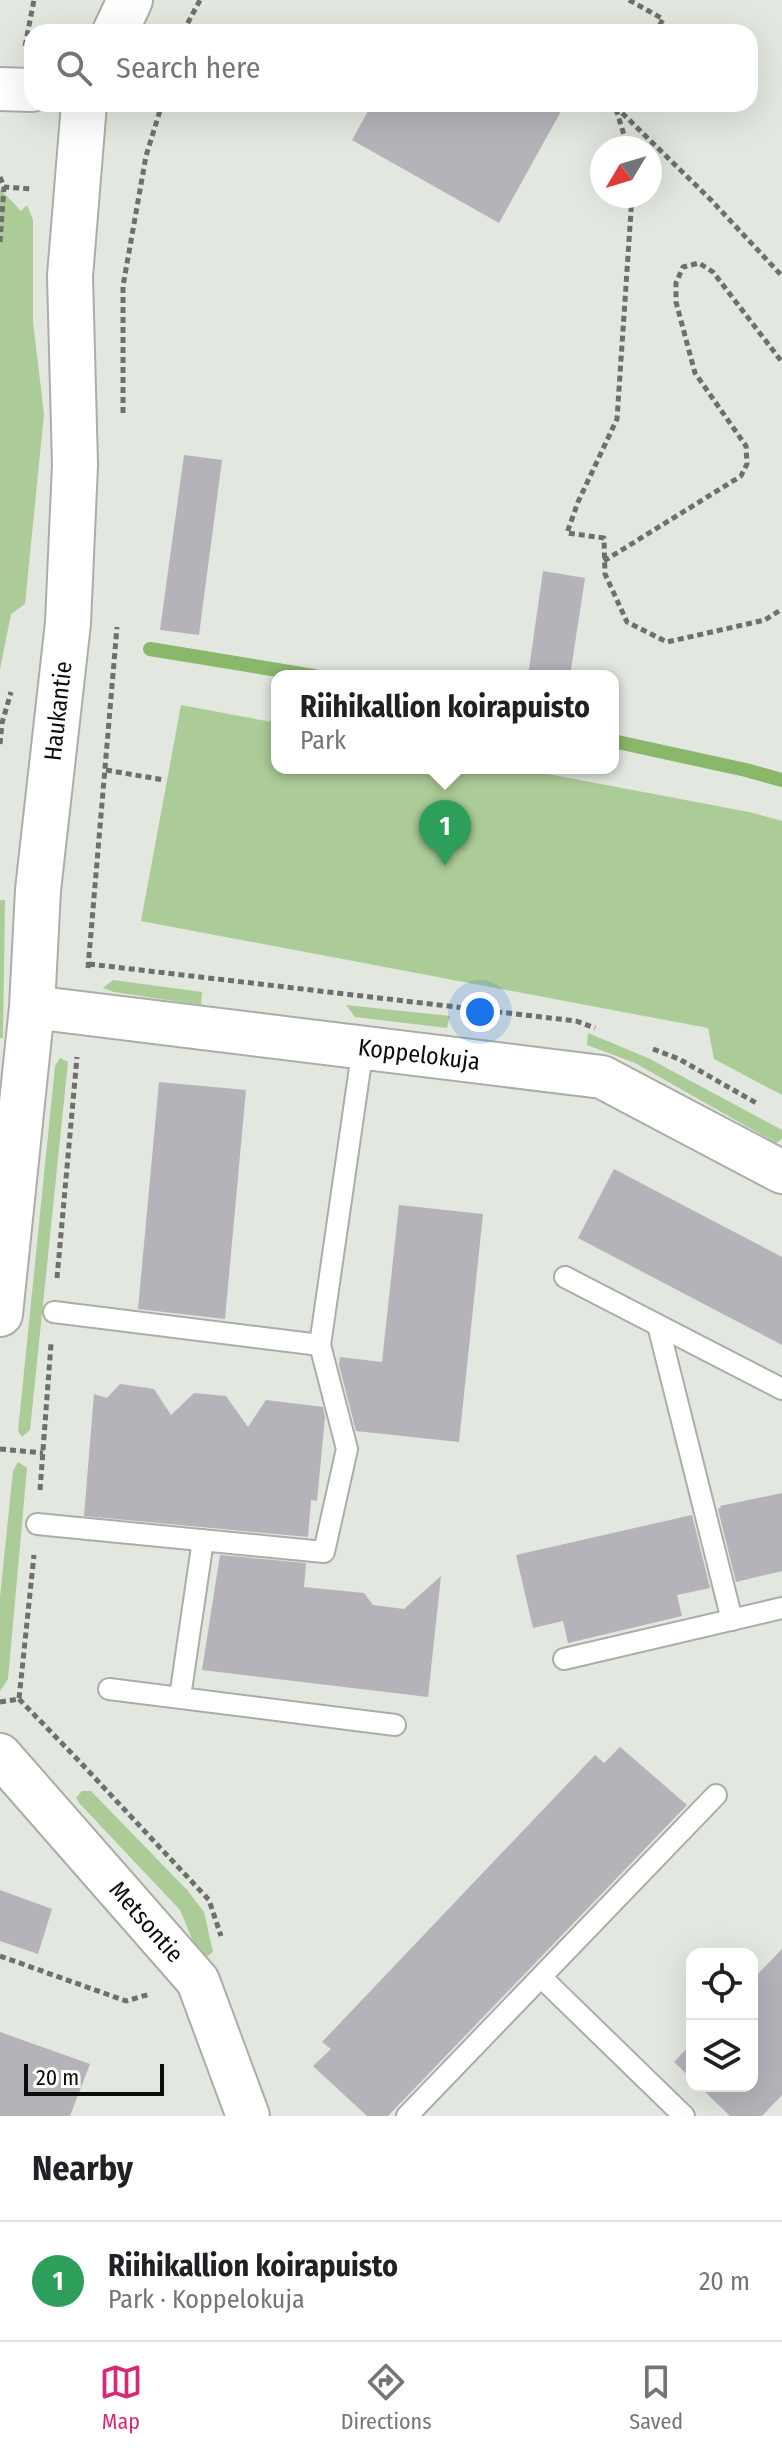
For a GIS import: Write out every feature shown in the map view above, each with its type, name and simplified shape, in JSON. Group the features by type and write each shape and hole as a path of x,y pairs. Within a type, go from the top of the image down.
{"street":[{"path":"119,24 130,0"},
{"path":"0,89 24,90"},
{"name":"Haukantie","path":"0,1314 32,1007 38,890 68,623 75,465 70,276 83,112"},
{"name":"Koppelokuja","path":"32,1007 602,1077 782,1172"},
{"name":"Metsontie","path":"0,1755 198,1981 248,2116"}],"lane":[{"path":"37,1524 324,1552 347,1449 320,1345 363,1047"},
{"path":"565,1277 782,1389"},
{"path":"54,1312 320,1345"},
{"path":"658,1325 732,1620"},
{"path":"180,1697 203,1540"},
{"path":"564,1659 782,1608"},
{"path":"109,1689 395,1725"},
{"path":"407,2116 716,1795"},
{"path":"541,1977 684,2116"}],"path":[{"path":"187,24 200,0"},
{"path":"629,0 663,19 660,24"},
{"path":"125,372 123,286 146,156 160,112"},
{"path":"617,112 624,136"},
{"path":"622,112 782,276"},
{"path":"0,241 4,187"},
{"path":"631,208 617,419 567,533 604,538 605,574 627,622 667,642 765,620 782,609"},
{"path":"604,561 741,476 747,464 746,446 695,373 676,302 676,283 683,267 699,263 713,272 782,362"},
{"path":"0,744 12,680"},
{"path":"0,689 11,693"},
{"path":"106,770 164,780"},
{"path":"0,1702 19,1699 81,1013"},
{"path":"0,1449 43,1453"},
{"path":"0,1956 126,2001 198,1981"}],"green space":[{"path":"0,189 21,211 27,205 33,220 33,322 44,414 25,604 11,614 0,669"},
{"path":"181,705 271,722 271,774 548,774 749,812 782,821 782,1095 714,1059 708,1028 141,921"},
{"path":"0,900 5,900 3,1038 0,1038"},
{"path":"113,980 202,992 201,1005 103,988"},
{"path":"346,1005 450,1016 447,1028 355,1017"},
{"path":"588,1033 648,1058 782,1130 782,1139 776,1143 635,1063 587,1045"},
{"path":"60,1058 68,1062 30,1430 22,1437 18,1431 55,1066"},
{"path":"18,1462 27,1468 8,1679 0,1691 0,1597 13,1471"},
{"path":"82,1791 91,1791 188,1891 204,1912 213,1952 205,1958 197,1951 180,1910 80,1804 76,1798"}],"building":[{"path":"368,112 561,112 499,223 352,140"},
{"path":"184,455 222,460 199,635 160,630"},
{"path":"543,571 585,578 571,670 529,670"},
{"path":"159,1082 246,1090 225,1319 138,1309"},
{"path":"614,1169 782,1257 782,1345 578,1238"},
{"path":"399,1205 483,1214 459,1442 356,1431 339,1365 340,1357 382,1362"},
{"path":"120,1384 154,1389 171,1415 194,1393 226,1396 248,1427 266,1400 323,1407 325,1417 317,1501 311,1500 308,1537 84,1516 94,1394 107,1398"},
{"path":"782,1493 782,1571 736,1582 718,1509 720,1506"},
{"path":"692,1515 710,1588 677,1595 682,1616 568,1643 563,1621 533,1628 516,1555"},
{"path":"220,1555 306,1563 304,1587 364,1593 373,1605 404,1609 441,1576 428,1697 202,1670"},
{"path":"620,1747 687,1805 388,2116 367,2116 313,2066 331,2049 322,2042 595,1755 604,1763"},
{"path":"0,1890 52,1909 38,1954 0,1941"},
{"path":"782,1949 782,2095 762,2116 730,2116 705,2092 758,2092 758,1974"},
{"path":"0,2032 90,2064 70,2116 0,2116"},
{"path":"686,2049 686,2073 674,2062"}],"waterway":[{"path":"150,649 278,670"},
{"path":"619,742 782,780"}],"place":[{"name":"Riihikallion koirapuisto","path":"445,866"}]}
